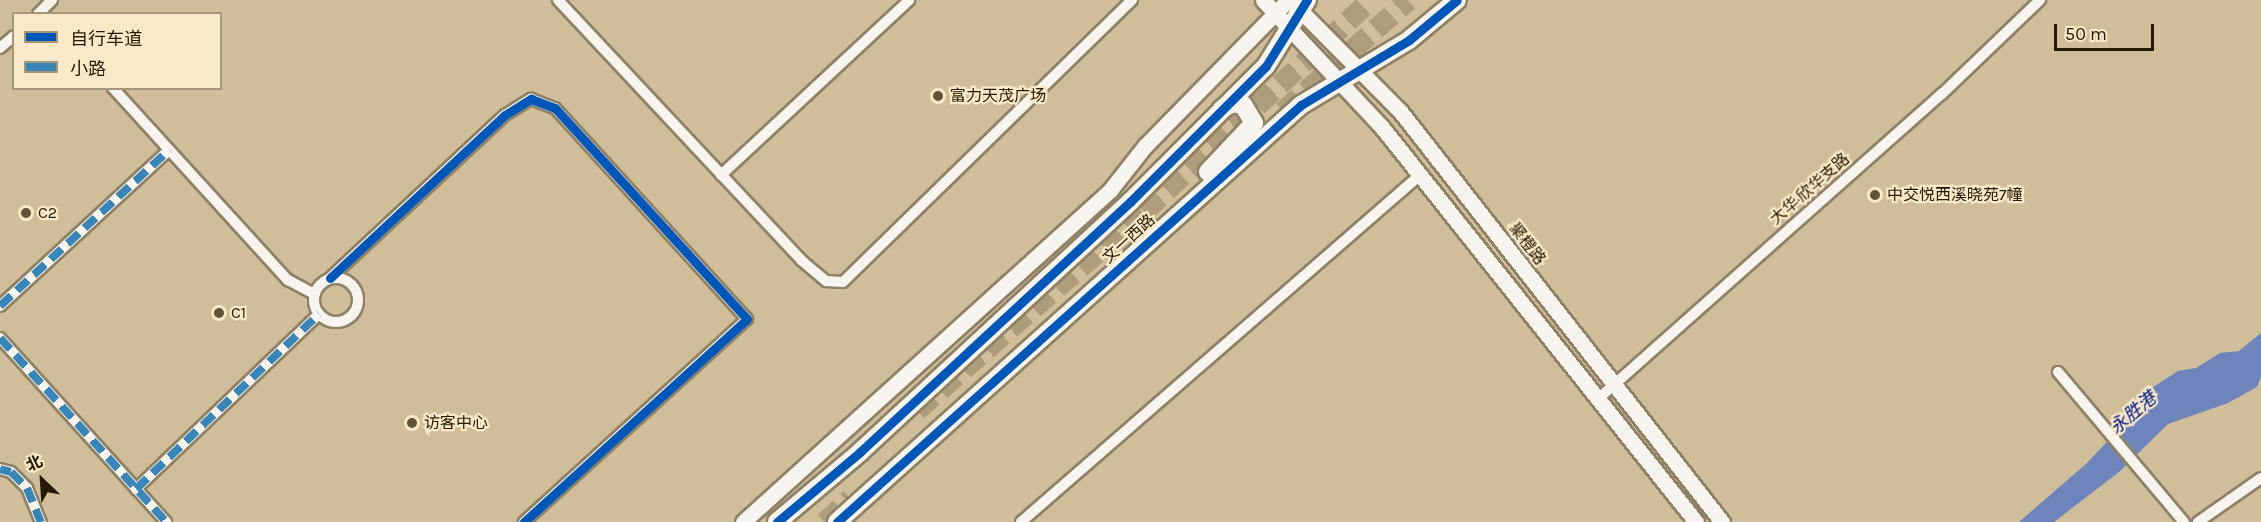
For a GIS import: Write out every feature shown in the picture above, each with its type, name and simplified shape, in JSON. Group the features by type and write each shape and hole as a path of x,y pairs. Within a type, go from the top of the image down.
{"main road":[{"name":"文一西路","path":"837,522 1300,105 1409,40 1457,0"},
{"name":"文一西路","path":"777,522 860,452 1122,210 1266,66 1289,28 1296,3"},
{"path":"1151,240 1185,194 1250,131 1254,123 1243,105 1232,103 1221,109"}],"street":[{"path":"42,12 52,0"},
{"path":"558,0 801,260 826,281 843,282 1132,0"},
{"path":"721,174 909,0"},
{"path":"1263,0 1340,82 1420,175 1696,522"},
{"name":"大华·欣华支路","path":"1598,399 1942,93 2040,0"},
{"path":"743,522 1111,189 1145,146 1276,13 1296,3"},
{"name":"聚橙路","path":"1296,3 1400,111 1722,522"},
{"path":"0,48 12,38"},
{"path":"115,90 288,280 314,294 319,314"},
{"path":"314,294 506,115 531,99 555,108 747,319 524,522"},
{"path":"0,306 169,150"},
{"path":"1021,522 1420,175"},
{"path":"319,314 338,322 351,316 358,304 351,284 330,278"},
{"path":"136,489 319,314"},
{"path":"0,338 166,522"},
{"path":"2058,372 2184,522"},
{"path":"0,469 11,472 27,488 41,522"},
{"path":"2198,522 2261,478"}],"water":[{"path":"2261,333 2261,377 2257,387 2228,403 2168,424 2119,472 2054,522 2019,522 2087,463 2139,408 2140,398 2150,389 2178,371 2196,368 2220,353 2239,351"}],"tunnel":[{"path":"917,410 1144,211 1370,0"},
{"path":"1283,111 1408,0"},
{"path":"825,522 851,498"}],"marked path":[{"path":"0,306 169,150"},
{"path":"136,489 319,314"},
{"path":"0,338 166,522"},
{"path":"0,469 11,472 27,488 41,522"}],"cycle path":[{"path":"777,522 860,452 1130,202 1266,66 1307,0"},
{"path":"837,522 1301,105 1409,40 1457,0"},
{"path":"330,278 505,115 531,99 555,108 747,319 524,522"}],"place":[{"name":"富力天茂广场","path":"938,96"},
{"name":"中交悦西溪晓苑7幢","path":"1875,195"},
{"name":"C2","path":"26,213"},
{"name":"C1","path":"219,313"},
{"name":"访客中心","path":"412,423"}],"water label":[{"name":"永胜港","path":"2133,413"}]}
